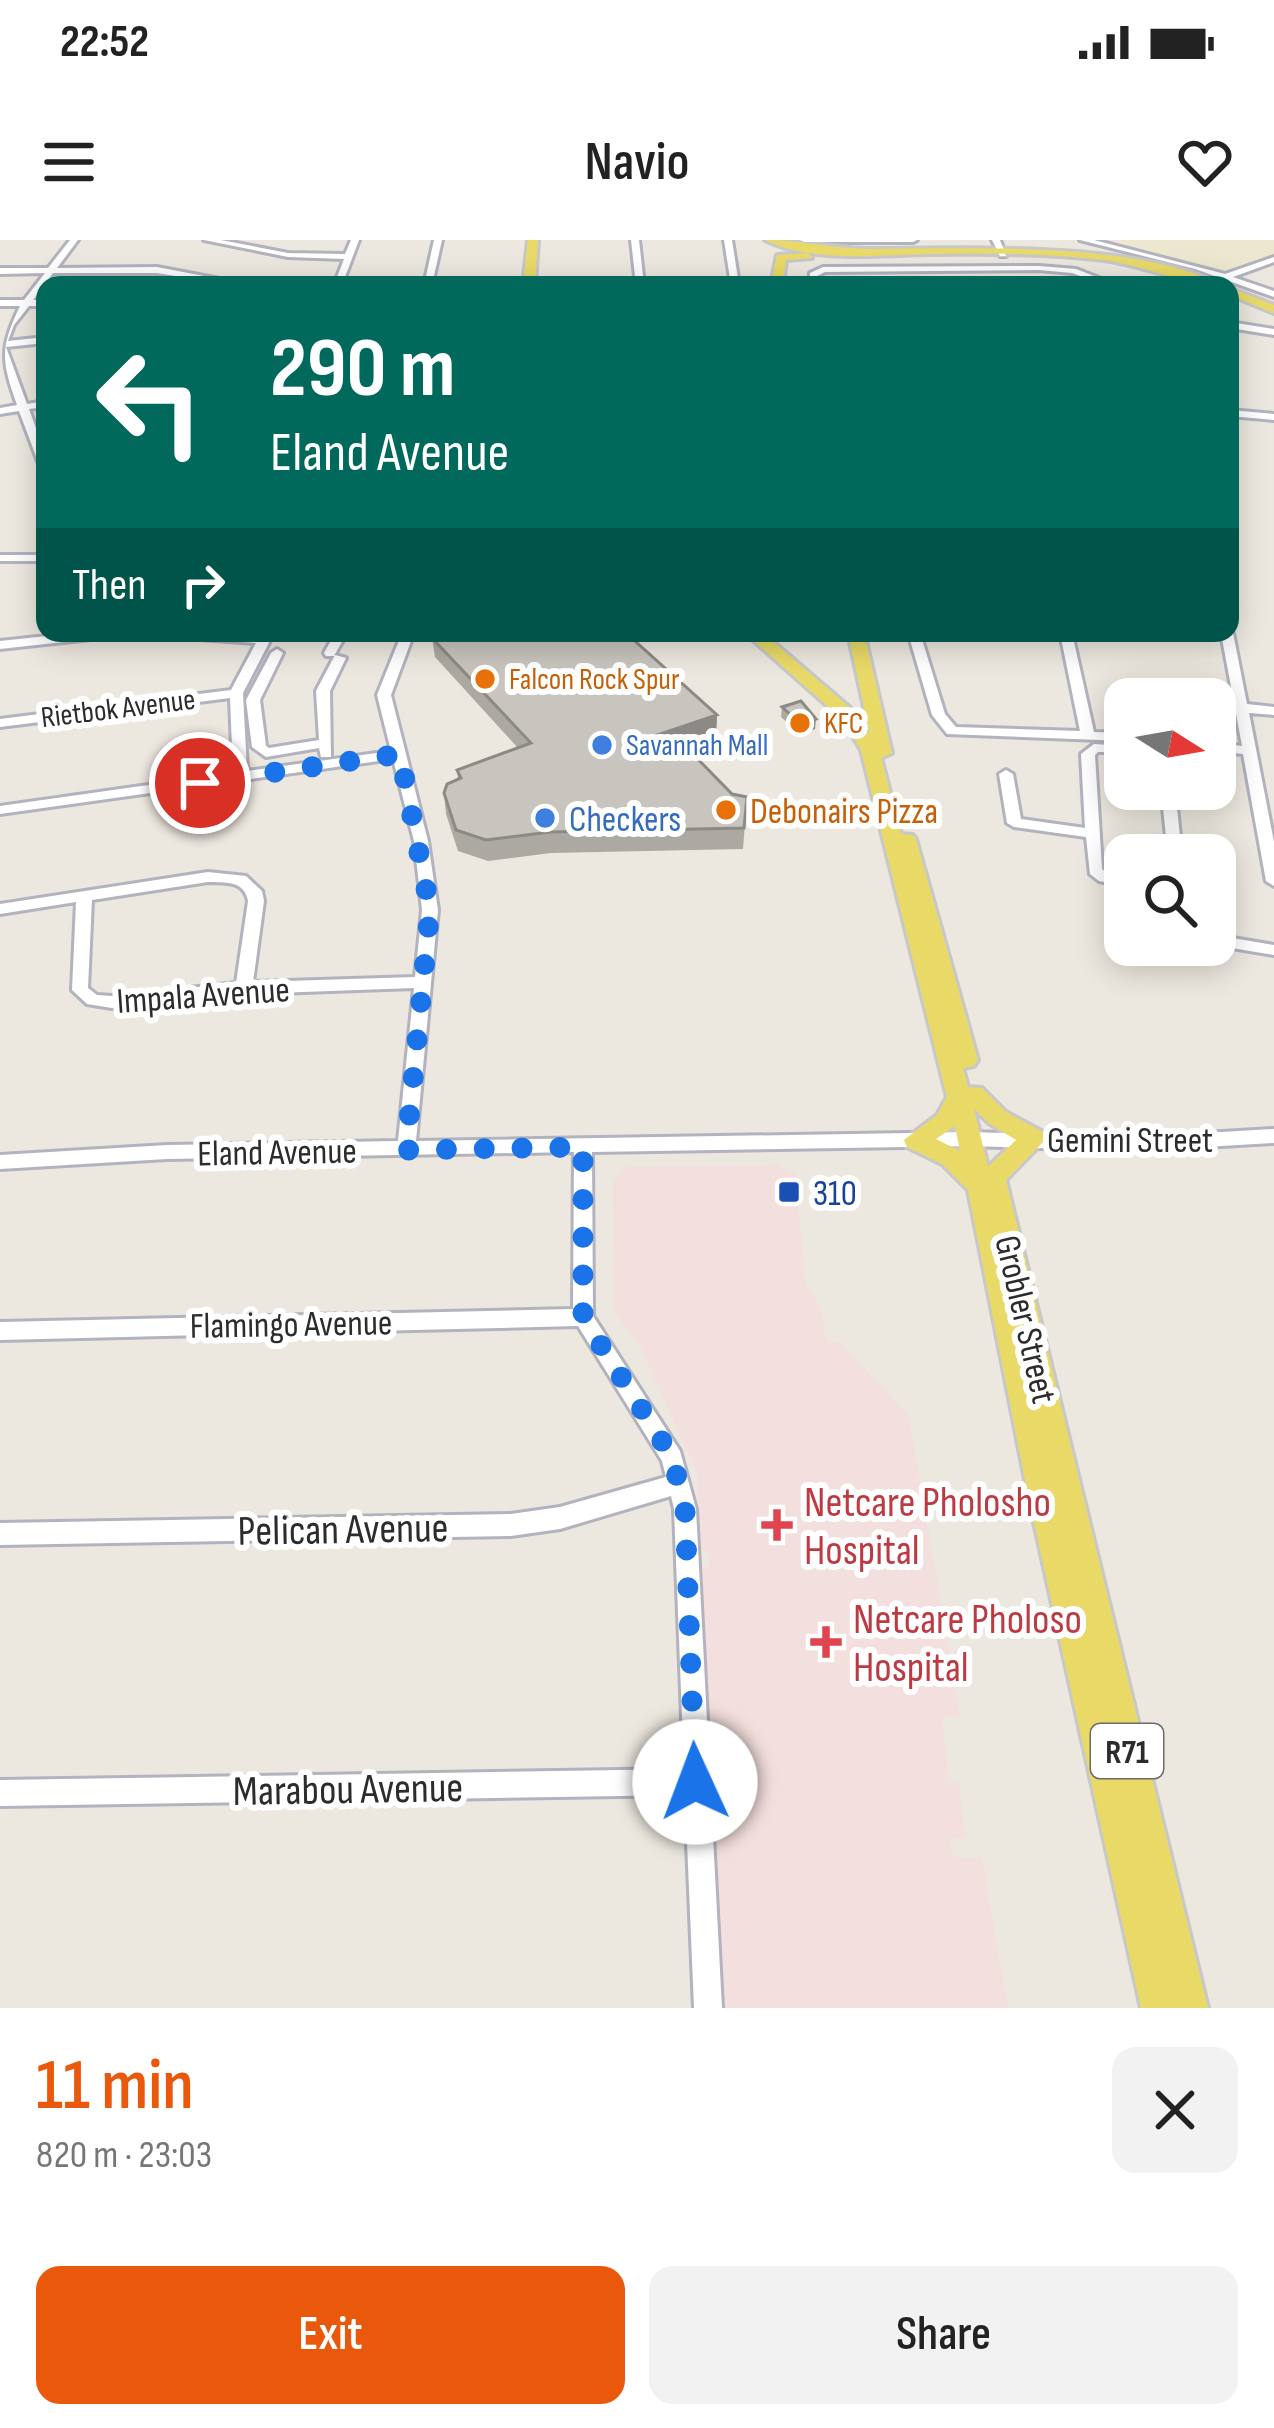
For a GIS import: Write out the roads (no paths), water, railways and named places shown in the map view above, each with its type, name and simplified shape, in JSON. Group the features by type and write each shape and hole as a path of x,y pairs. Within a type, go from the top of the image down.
{"main road":[{"path":"530,276 532,240"},
{"path":"774,276 766,240 840,254"},
{"path":"891,253 1000,245 1155,267 1185,276"},
{"path":"778,276 781,257 1000,245 1166,276"},
{"path":"1239,299 1274,312"},
{"path":"1239,300 1274,312"},
{"name":"R71","path":"763,642 849,716 870,750"},
{"name":"Grobler Street","path":"858,642 894,800 940,950 967,1095"},
{"path":"866,685 870,750 894,800"},
{"name":"Grobler Street","path":"870,750 967,1095 1189,2008"},
{"path":"967,1095 1034,1139 987,1181 951,1156 916,1140 945,1121 967,1095"},
{"name":"Grobler Street","path":"987,1181 1043,1495 1160,2008"}],"street":[{"path":"48,276 74,240"},
{"path":"208,240 297,256 350,257"},
{"path":"243,247 259,240"},
{"path":"342,276 355,240"},
{"path":"430,276 438,240"},
{"path":"635,240 639,276"},
{"path":"728,240 734,276"},
{"path":"804,240 913,240"},
{"path":"1084,240 1227,275 1274,259"},
{"path":"1118,240 1124,251"},
{"path":"814,276 826,269 1039,268 1087,276"},
{"path":"0,271 157,270 193,276"},
{"path":"1239,280 1274,293"},
{"path":"36,291 2,344 36,444"},
{"path":"0,303 36,303"},
{"path":"1239,327 1274,332"},
{"path":"2,344 36,341"},
{"path":"0,411 36,405"},
{"path":"1239,414 1274,417"},
{"path":"0,558 36,558"},
{"path":"0,645 36,641"},
{"path":"240,777 236,693 263,642"},
{"path":"284,642 253,700 259,747 266,753 283,753 326,743"},
{"path":"328,764 323,691 338,642"},
{"path":"404,642 383,695 429,891 406,1150"},
{"path":"917,642 939,716 952,731 1104,736"},
{"path":"1068,642 1088,735"},
{"path":"1229,642 1268,814 1274,881"},
{"name":"Rietbok Avenue","path":"0,723 236,693"},
{"path":"1243,708 1274,711"},
{"path":"1236,749 1250,751"},
{"path":"1104,750 1089,751 1089,833 1095,871 1104,878"},
{"path":"0,810 400,754"},
{"path":"1006,774 1013,822 1089,833"},
{"path":"0,909 208,877 241,879 254,891 256,901 244,988"},
{"name":"Impala Avenue","path":"84,896 79,983 86,997 112,1002 244,988 424,982"},
{"path":"1236,944 1274,950"},
{"name":"Gemini Street","path":"978,1139 1138,1144 1274,1136"},
{"name":"Eland Avenue","path":"0,1162 132,1153 978,1139"},
{"path":"583,1147 583,1317 661,1438 680,1483 687,1533 707,2008"},
{"name":"Flamingo Avenue","path":"0,1330 583,1317"},
{"name":"Pelican Avenue","path":"0,1534 512,1525 560,1518 680,1483"},
{"name":"Marabou Avenue","path":"0,1793 695,1782"}],"place":[{"name":"Falcon Rock Spur","path":"485,679"},
{"name":"KFC","path":"800,723"},
{"name":"Savannah Mall","path":"602,745"},
{"name":"Debonairs Pizza","path":"726,810"},
{"name":"Checkers","path":"545,818"},
{"name":"310","path":"789,1192"},
{"name":"Netcare Pholosho Hospital","path":"777,1525"},
{"name":"Netcare Pholoso Hospital","path":"826,1642"}]}
